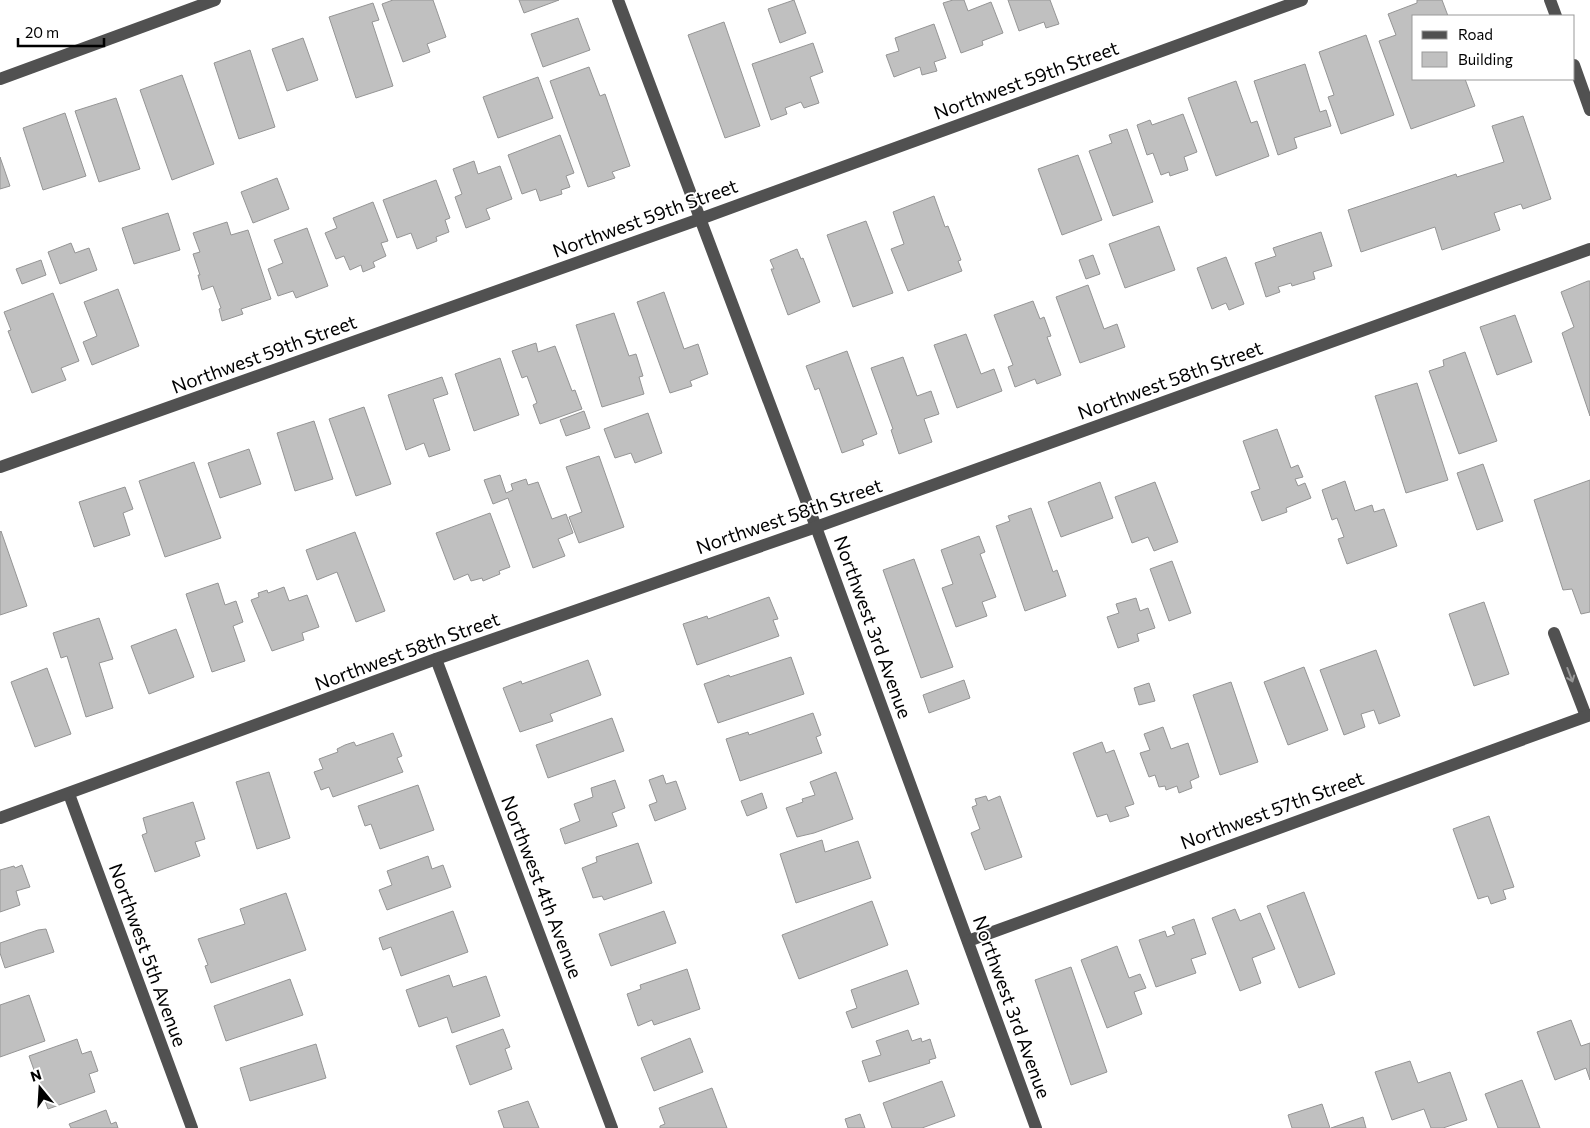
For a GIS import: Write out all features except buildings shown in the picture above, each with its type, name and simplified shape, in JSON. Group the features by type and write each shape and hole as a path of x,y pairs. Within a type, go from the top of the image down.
{"street":[{"path":"0,79 216,0"},
{"name":"Northwest 3rd Avenue","path":"618,0 816,527 1036,1128"},
{"name":"Northwest 59th Street","path":"0,467 700,219 1302,0"},
{"path":"1550,0 1556,15"},
{"path":"1575,68 1590,110"},
{"name":"Northwest 58th Street","path":"0,818 436,659 816,527 1590,249"},
{"path":"1554,633 1588,715"},
{"name":"Northwest 4th Avenue","path":"436,659 612,1128"},
{"name":"Northwest 57th Street","path":"968,941 1588,715"},
{"name":"Northwest 5th Avenue","path":"69,794 192,1128"}]}
